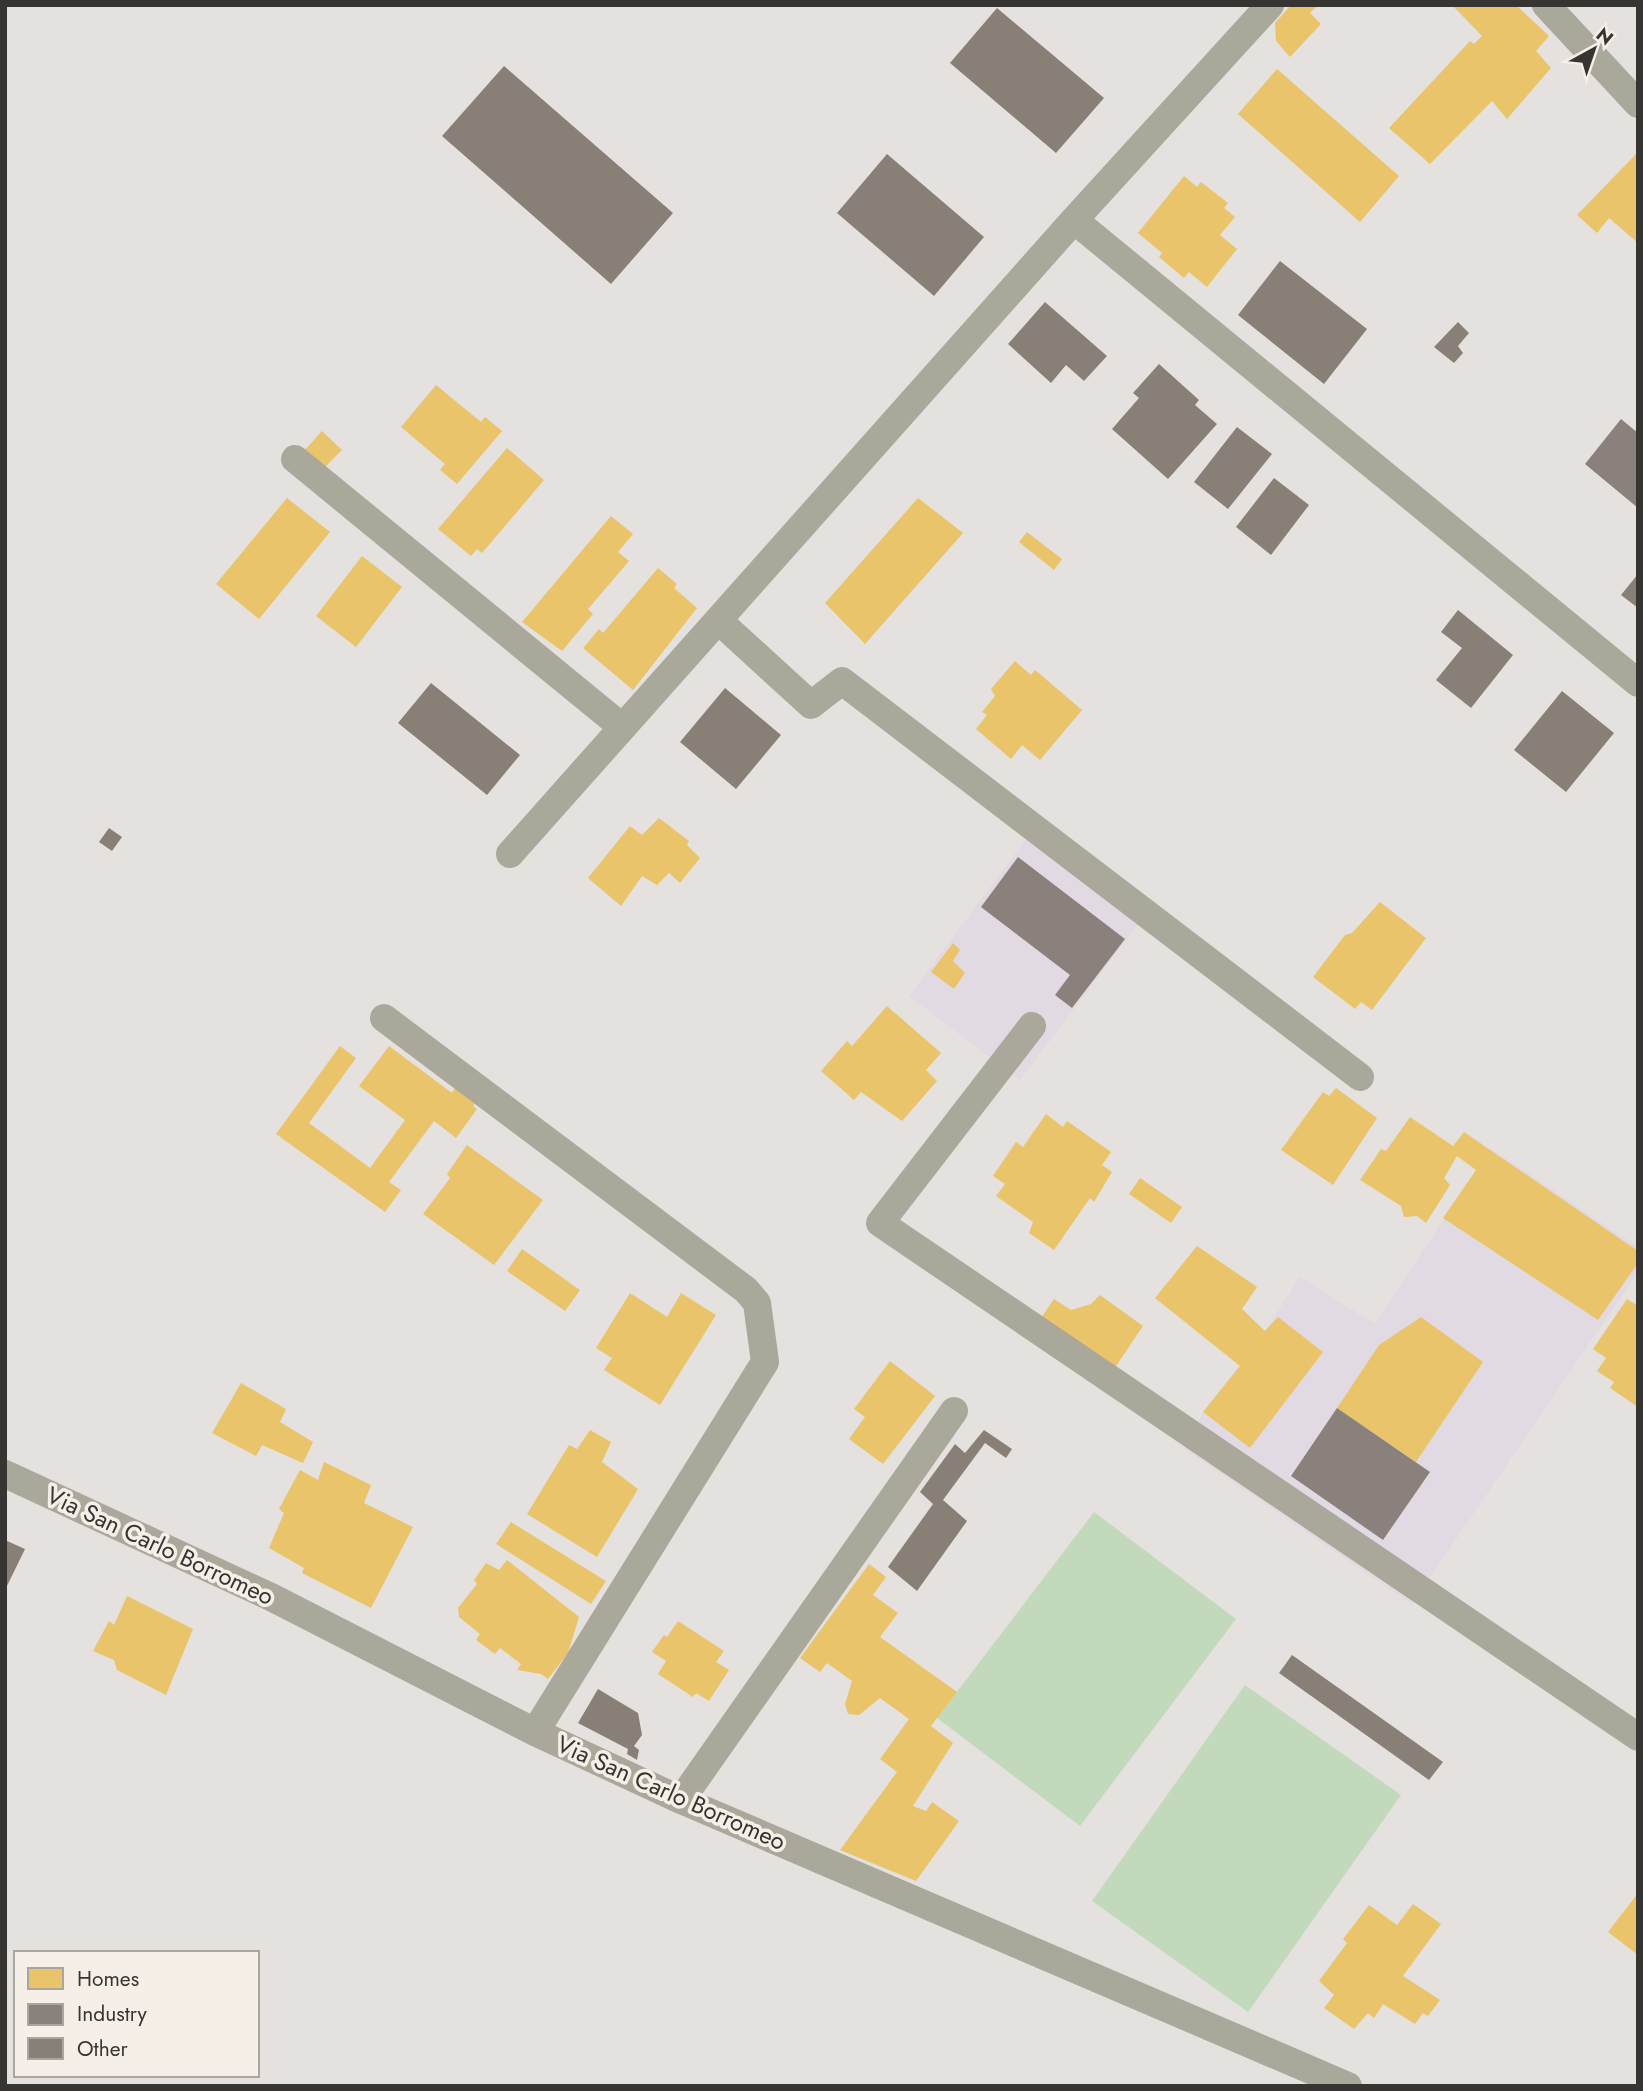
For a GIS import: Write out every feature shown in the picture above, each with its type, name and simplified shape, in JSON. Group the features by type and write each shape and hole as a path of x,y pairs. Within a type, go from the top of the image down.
{"street":[{"path":"510,854 1074,220 1270,5"},
{"path":"1546,5 1638,104"},
{"path":"1074,220 1638,683"},
{"path":"295,459 622,727"},
{"path":"719,621 811,705 842,681 1360,1077"},
{"path":"384,1018 746,1290 757,1303 765,1362 535,1732"},
{"path":"1031,1026 880,1223 1638,1737"},
{"path":"681,1800 954,1411"},
{"name":"Via San Carlo Borromeo","path":"5,1474 271,1597 535,1732 681,1800 1348,2086"}],"shaded area":[{"path":"1029,835 1139,923 1020,1080 909,996"},
{"path":"1490,1148 1638,1247 1638,1272 1412,1604 1185,1449 1203,1412 1265,1331 1300,1277 1375,1324"}],"green space":[{"path":"1094,1512 1236,1619 1080,1826 937,1718"},
{"path":"1245,1685 1401,1795 1248,2012 1092,1901"}],"building: Homes":[{"path":"1291,5 1318,5 1310,13 1321,24 1290,57 1276,41 1275,23"},
{"path":"1452,5 1516,5 1549,36 1536,51 1551,68 1507,119 1492,101 1430,164 1389,128 1470,41 1474,44 1482,36"},
{"path":"1277,69 1399,176 1360,222 1238,114"},
{"path":"1638,152 1638,243 1609,218 1597,233 1577,215"},
{"path":"1184,176 1197,187 1201,182 1228,203 1224,208 1235,217 1220,235 1237,249 1207,287 1189,272 1184,278 1159,257 1162,253 1138,233"},
{"path":"436,385 481,422 485,417 502,431 457,484 440,470 445,464 401,427"},
{"path":"322,431 342,450 323,469 303,452"},
{"path":"507,448 544,480 482,553 477,549 471,556 438,529"},
{"path":"287,498 330,532 259,619 216,584"},
{"path":"918,498 963,533 865,644 825,603"},
{"path":"611,516 633,534 618,552 629,561 588,609 593,614 562,651 522,622"},
{"path":"1027,532 1062,559 1054,570 1019,542"},
{"path":"362,556 402,587 356,647 316,616"},
{"path":"658,568 677,584 674,588 697,608 633,690 583,648 599,629 603,633"},
{"path":"1015,661 1031,675 1035,670 1082,710 1040,760 1022,745 1011,759 976,729 987,715 982,712 995,696 991,689"},
{"path":"659,818 689,841 687,845 700,858 680,883 669,873 657,885 642,876 621,906 588,878 630,826 642,835"},
{"path":"1380,902 1426,938 1372,1010 1361,1002 1355,1009 1313,977 1345,935 1352,933"},
{"path":"953,943 960,950 953,961 965,973 954,989 931,972"},
{"path":"887,1006 941,1053 926,1070 937,1081 902,1121 861,1092 854,1100 821,1071 847,1041 852,1046"},
{"path":"340,1046 356,1058 309,1123 370,1168 405,1120 359,1086 389,1046 452,1093 456,1086 477,1101 473,1106 477,1109 456,1138 434,1121 389,1182 401,1190 385,1212 276,1134"},
{"path":"1336,1088 1377,1118 1333,1185 1281,1150 1323,1092 1329,1096"},
{"path":"1046,1114 1063,1127 1067,1121 1111,1152 1102,1165 1112,1172 1094,1202 1090,1198 1054,1250 1029,1233 1033,1222 996,1196 1005,1184 993,1176 1016,1142 1023,1147"},
{"path":"1410,1117 1453,1146 1464,1132 1638,1251 1638,1263 1598,1320 1443,1218 1476,1170 1457,1156 1444,1178 1450,1185 1426,1223 1417,1216 1404,1217 1401,1206 1360,1180 1381,1149 1386,1151"},
{"path":"467,1145 543,1200 494,1265 423,1214 450,1178 447,1174"},
{"path":"1140,1178 1182,1207 1171,1223 1129,1194"},
{"path":"1197,1246 1257,1287 1242,1309 1265,1331 1278,1317 1323,1352 1250,1448 1203,1412 1240,1366 1155,1298"},
{"path":"522,1249 580,1290 565,1311 507,1271"},
{"path":"630,1293 667,1317 681,1293 716,1315 660,1405 604,1370 612,1358 596,1348"},
{"path":"1100,1295 1143,1326 1112,1372 1041,1318 1054,1299 1071,1310 1091,1304"},
{"path":"1627,1299 1638,1306 1638,1407 1610,1388 1614,1382 1597,1371 1606,1358 1593,1349"},
{"path":"1421,1317 1483,1362 1416,1462 1337,1408 1379,1345"},
{"path":"890,1361 935,1396 883,1464 849,1439 865,1417 854,1409"},
{"path":"241,1383 286,1409 280,1422 313,1442 303,1463 262,1445 256,1456 212,1433"},
{"path":"590,1430 611,1442 602,1462 638,1489 597,1557 527,1514 569,1445 577,1449"},
{"path":"324,1462 371,1485 364,1503 413,1527 371,1608 302,1573 304,1568 269,1548 284,1513 279,1509 300,1470 318,1480"},
{"path":"511,1522 606,1581 591,1604 496,1544"},
{"path":"507,1560 579,1617 568,1653 548,1679 541,1674 517,1670 521,1664 500,1648 495,1654 476,1640 480,1634 459,1617 458,1608 477,1584 474,1580 486,1563 499,1570"},
{"path":"869,1564 886,1577 873,1595 898,1613 880,1637 957,1692 931,1726 953,1743 913,1806 926,1811 932,1802 959,1821 916,1881 840,1850 897,1772 880,1759 909,1719 880,1698 859,1715 848,1714 845,1704 852,1681 827,1663 820,1672 800,1658"},
{"path":"127,1596 193,1629 166,1695 117,1670 114,1660 93,1651 109,1621 114,1625"},
{"path":"678,1621 724,1651 716,1662 729,1670 709,1701 696,1693 693,1697 658,1674 666,1661 652,1652"},
{"path":"1638,1893 1638,1955 1608,1932"},
{"path":"1413,1904 1441,1924 1403,1976 1440,2000 1428,2016 1423,2013 1415,2024 1383,2004 1374,2018 1368,2013 1354,2029 1324,2008 1334,1995 1319,1981 1347,1943 1343,1939 1369,1905 1397,1925"}],"building: Industry":[{"path":"1621,419 1638,433 1638,508 1585,464"},
{"path":"1018,857 1125,939 1072,1008 1055,995 1070,975 981,907"},
{"path":"1337,1408 1430,1472 1383,1540 1291,1476"}],"building: Other":[{"path":"997,8 1104,98 1056,153 950,63"},
{"path":"504,66 673,213 611,284 442,136"},
{"path":"887,154 984,237 934,296 837,213"},
{"path":"1280,261 1367,329 1324,384 1238,315"},
{"path":"1045,302 1107,356 1084,381 1066,365 1051,383 1008,344"},
{"path":"1458,322 1469,333 1458,346 1463,353 1454,363 1434,347"},
{"path":"1159,364 1199,400 1195,405 1217,424 1168,479 1112,429 1139,398 1133,393"},
{"path":"1237,427 1272,454 1228,509 1194,482"},
{"path":"1274,478 1309,505 1271,555 1236,527"},
{"path":"1638,574 1638,608 1621,595"},
{"path":"1458,610 1513,655 1471,708 1436,680 1462,648 1441,632"},
{"path":"431,683 520,755 487,795 398,723"},
{"path":"725,688 781,735 736,789 680,742"},
{"path":"1562,691 1614,733 1566,792 1514,750"},
{"path":"109,828 122,837 112,851 99,842"},
{"path":"984,1430 1012,1449 1006,1458 985,1443 943,1500 967,1521 917,1591 888,1567 933,1504 920,1492 955,1444 965,1453"},
{"path":"5,1540 25,1549 5,1590"},
{"path":"1292,1655 1443,1762 1429,1780 1279,1673"},
{"path":"598,1689 638,1713 642,1735 634,1746 639,1750 637,1760 627,1754 628,1749 578,1723"}]}
